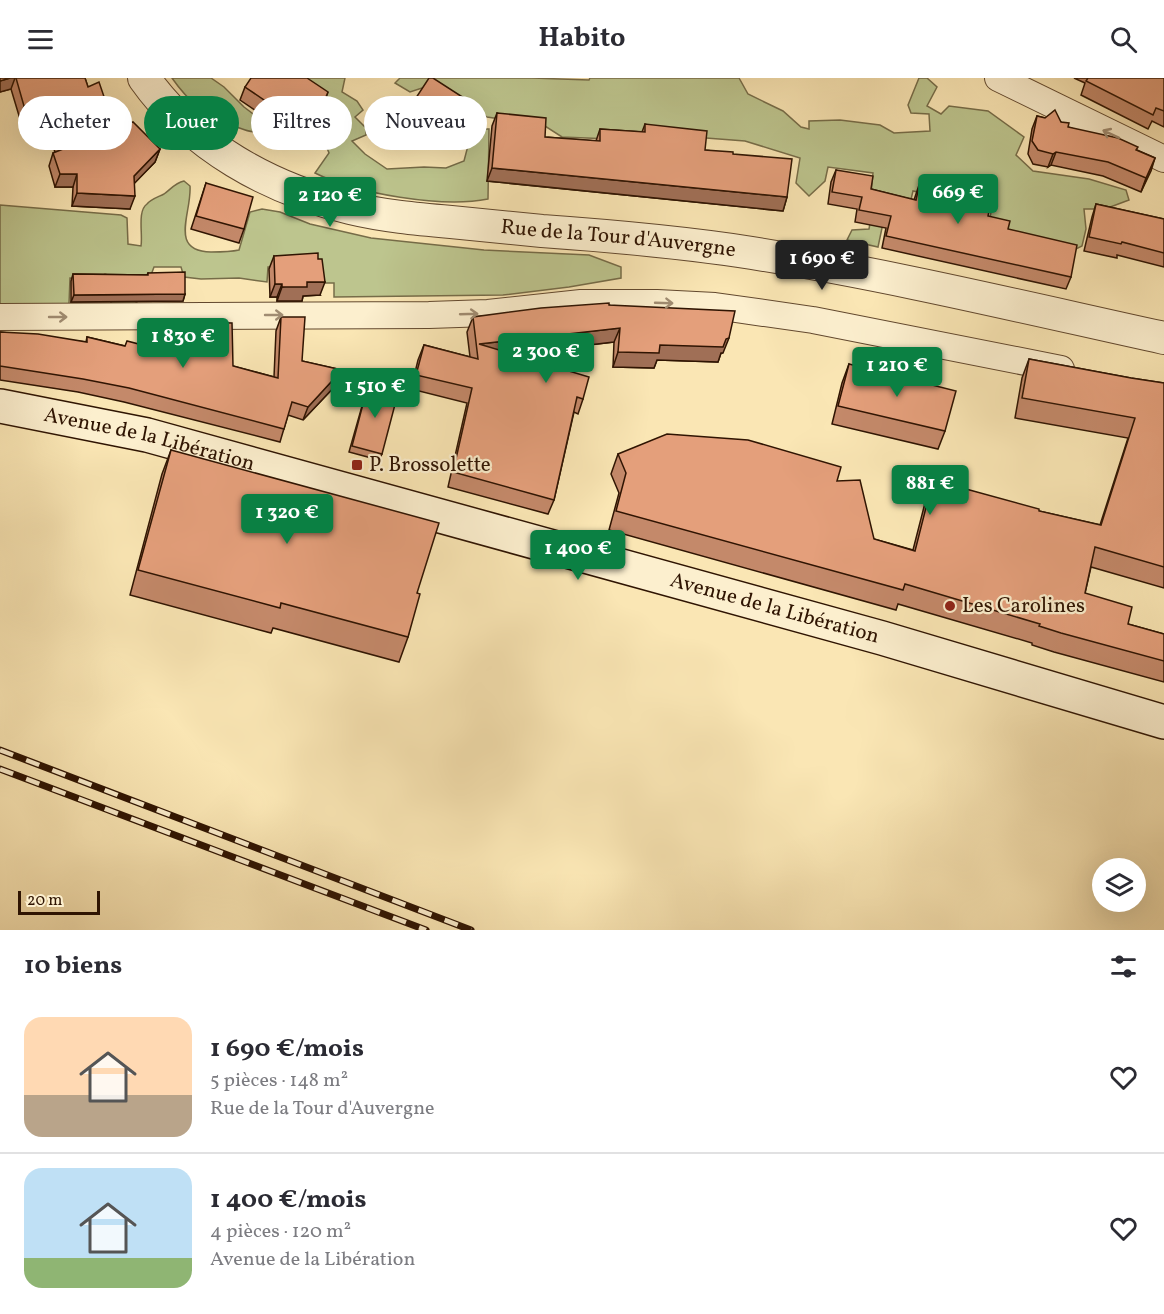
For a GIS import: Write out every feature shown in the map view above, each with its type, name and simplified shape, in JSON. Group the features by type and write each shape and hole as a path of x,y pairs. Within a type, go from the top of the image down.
{"main road":[{"name":"Avenue de la Libération","path":"0,406 147,435 882,638 1164,722"}],"street":[{"name":"Rue de la Tour d'Auvergne","path":"144,78 162,101 184,123 237,162 278,184 348,208 432,221 694,245 753,253 908,283 1164,338"},
{"path":"998,78 1164,159"},
{"path":"0,317 429,315 488,313 581,303 683,304 756,311 813,320 1084,373"}],"green space":[{"path":"172,78 211,78 233,96 187,96"},
{"path":"281,78 345,78 342,92 349,96 319,96 309,83"},
{"path":"400,78 589,80 590,78 739,78 748,94 783,111 801,127 809,129 809,121 840,120 880,125 894,133 930,131 929,114 911,113 908,105 919,78 927,78 937,87 927,106 941,114 949,106 988,111 1024,137 1016,155 1033,171 1089,179 1126,190 1129,200 1105,209 1084,209 1086,229 1082,246 1072,251 989,225 991,212 987,206 913,191 909,208 887,204 878,247 847,240 852,230 869,229 873,173 828,167 825,181 809,196 796,183 800,158 745,141 680,136 635,140 562,137 545,126 487,117 487,96 444,96 425,87 410,92 395,83"},
{"path":"352,98 363,110 355,117 364,126 364,136 352,141"},
{"path":"239,102 251,112 251,131 239,128"},
{"path":"487,129 489,129 488,199 447,202 424,200 353,187 315,173 329,153 328,150 352,150 352,141 365,154 387,169 446,168 464,161 467,150 487,150"},
{"path":"184,181 190,186 186,238 190,245 198,250 229,252 239,250 250,212 262,209 280,212 310,224 371,238 484,250 589,255 621,267 621,278 503,295 334,297 334,283 322,283 313,265 268,267 267,282 239,278 184,277 181,267 154,267 151,275 131,298 137,303 132,307 111,307 111,276 105,274 96,279 70,278 69,304 0,307 0,205 121,215 127,218 128,244 141,246 141,217 144,207"}],"building":[{"path":"16,78 85,78 88,87 99,82 104,96 21,96"},
{"path":"251,78 307,78 328,92 326,96 258,96 245,87"},
{"path":"429,78 433,78 461,96 417,96"},
{"path":"1088,78 1164,78 1164,111 1156,108 1153,115 1086,81"},
{"path":"1055,110 1061,122 1069,123 1068,127 1118,138 1138,147 1136,150 1155,158 1146,178 1108,162 1038,150 1032,141 1037,116 1045,118"},
{"path":"497,113 546,118 545,137 600,141 600,129 645,132 645,124 707,131 705,150 792,159 787,197 492,168"},
{"path":"133,122 144,133 144,150 159,150 134,176 135,196 77,193 77,174 60,174 53,153 60,150 132,150"},
{"path":"836,170 873,176 871,189 916,200 920,182 992,197 988,216 1010,221 1008,229 1077,245 1071,277 886,236 891,216 859,210 862,197 832,192"},
{"path":"206,183 253,197 244,229 196,216"},
{"path":"1096,204 1164,219 1164,253 1122,242 1121,244 1089,237"},
{"path":"318,253 318,259 322,259 325,282 307,282 307,287 282,287 282,284 275,284 274,256"},
{"path":"185,272 185,294 74,295 73,274 148,275 148,273"},
{"path":"609,303 609,305 735,311 729,338 726,339 723,347 660,345 659,353 618,352 620,328 479,344 589,377 583,399 577,397 554,500 453,472 472,388 416,375 424,345 478,359 473,317 541,308"},
{"path":"281,317 305,317 302,361 342,370 308,407 292,402 284,429 129,388 0,366 0,332 38,334 87,342 87,337 125,346 127,341 154,348 156,336 192,341 192,322 232,323 233,366 278,378"},
{"path":"1029,359 1164,383 1164,567 1095,547 1085,593 1132,607 1128,624 1164,634 1164,661 1061,633 1039,626 1040,624 905,584 903,590 616,511 626,473 618,454 667,434 748,440 841,467 837,481 860,480 874,539 915,551 933,480 1039,509 1039,511 1101,525 1135,418 1022,398"},
{"path":"849,364 956,391 945,431 838,406"},
{"path":"368,385 398,393 382,454 352,446"},
{"path":"171,450 439,523 417,593 420,594 408,637 281,603 280,608 138,570"}],"railway":[{"path":"0,750 471,930"},
{"path":"0,769 426,930"}],"place":[{"name":"P. Brossolette","path":"357,465"},
{"name":"Les Carolines","path":"950,606"}]}
